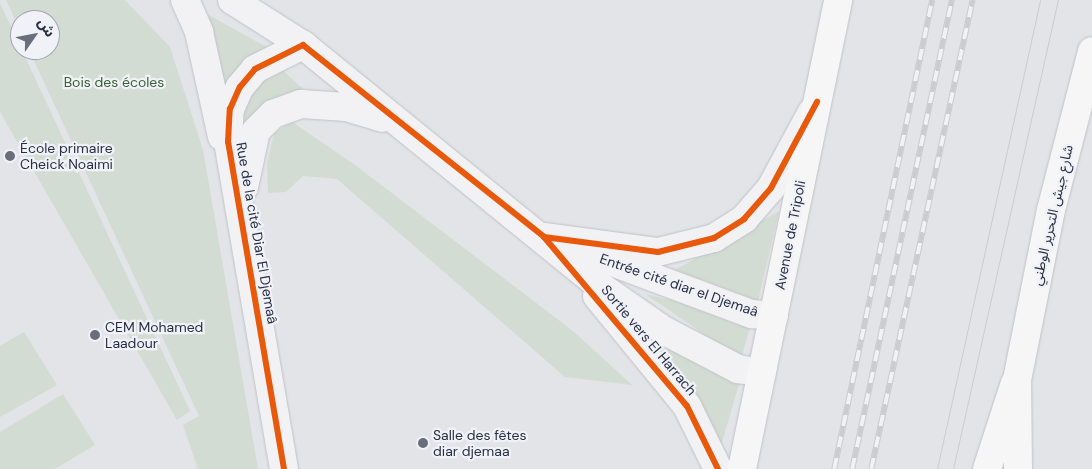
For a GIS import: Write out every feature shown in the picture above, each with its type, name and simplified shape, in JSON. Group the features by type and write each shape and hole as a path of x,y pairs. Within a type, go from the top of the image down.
{"main road":[{"name":"Avenue de Tripoli","path":"742,469 838,0"},
{"name":"شارع جيش التحرير الوطني","path":"1016,380 1052,210 1092,51"},
{"path":"986,469 1016,380"},
{"path":"1016,380 1018,469"}],"street":[{"path":"185,0 198,32 242,218"},
{"path":"232,0 303,46"},
{"name":"Rue de la cité Diar El Djemaâ","path":"284,469 228,142 230,109 255,69 303,46 393,121 544,237"},
{"name":"Entrée cité diar el Djemaâ","path":"544,237 658,252 714,238 744,219 771,188 817,102"},
{"name":"Rue de la cité Diar El Djemaâ","path":"242,218 246,161 256,131 273,114 310,105 347,107 393,121"},
{"path":"544,237 600,286 663,330 738,369 762,373"},
{"name":"Entrée cité diar el Djemaâ","path":"544,237 752,314 774,316"},
{"name":"Sortie vers El Harrach","path":"544,237 687,406 718,469"}],"green space":[{"name":"Bois des écoles","path":"6,0 125,0 170,47 203,150 258,469 198,469 183,425 199,416 34,60 60,60 60,10 11,10"},
{"path":"0,3 10,24 10,60 27,60 190,411 177,420 0,112"},
{"path":"207,14 272,50 245,59 234,73 223,106 220,62"},
{"path":"279,67 304,90 267,101 242,132 244,108 255,82"},
{"path":"291,121 355,165 573,331 632,385 565,377 337,179 303,176 286,192 268,193 267,164 274,134"},
{"path":"779,211 758,301 675,270"},
{"path":"645,294 752,320 741,359"},
{"path":"639,327 740,381 720,449"},
{"path":"24,332 57,385 0,417 0,346"},
{"path":"63,394 95,445 55,469 0,469 0,432"}],"tram line":[{"path":"937,469 1040,0"},
{"path":"953,469 1058,0"}],"railway":[{"path":"834,469 932,0"},
{"path":"852,469 952,0"},
{"path":"871,469 972,0"}],"cycle path":[{"path":"284,469 228,142 230,109 240,87 255,69 303,45 544,237 687,406 718,469"},
{"path":"544,237 658,252 714,238 744,219 771,188 817,102"}],"place":[{"name":"École primaire Cheick Noaimi","path":"10,156"},
{"name":"CEM Mohamed Laadour","path":"95,335"},
{"name":"Salle des fêtes diar djemaa","path":"423,443"}]}
